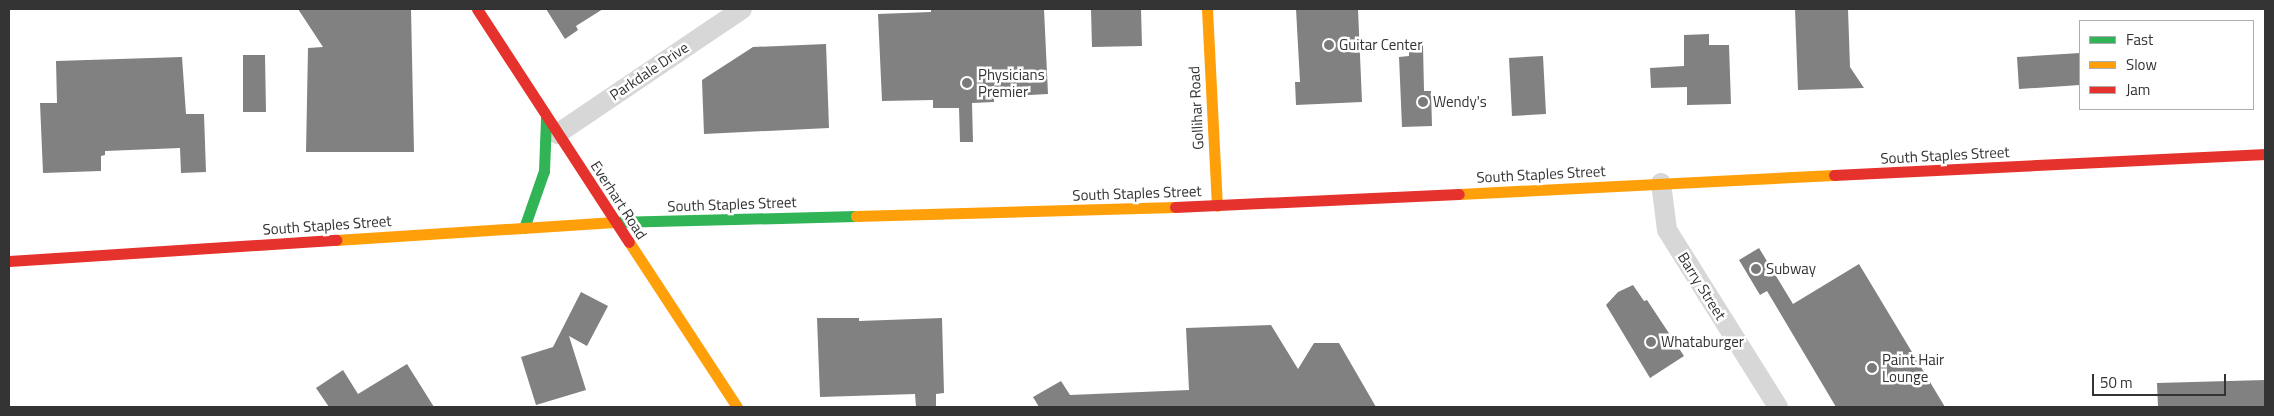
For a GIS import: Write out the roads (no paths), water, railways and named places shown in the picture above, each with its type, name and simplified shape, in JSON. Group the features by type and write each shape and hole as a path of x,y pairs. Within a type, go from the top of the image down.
{"main road":[{"name":"Everhart Road","path":"477,9 551,126 737,407"},
{"name":"Gollihar Road","path":"1207,9 1216,206"},
{"path":"524,228 544,171 551,126"},
{"name":"South Staples Street","path":"9,261 615,222 1216,206 2265,154"}],"street":[{"name":"Parkdale Drive","path":"551,126 742,9"},
{"name":"Barry Street","path":"1661,184 1667,230 1778,407"}],"place":[{"name":"Guitar Center","path":"1329,45"},
{"name":"Physicians Premier","path":"967,83"},
{"name":"Wendy's","path":"1423,102"},
{"name":"Subway","path":"1756,269"},
{"name":"Whataburger","path":"1651,342"},
{"name":"Paint Hair Lounge","path":"1872,368"}]}
